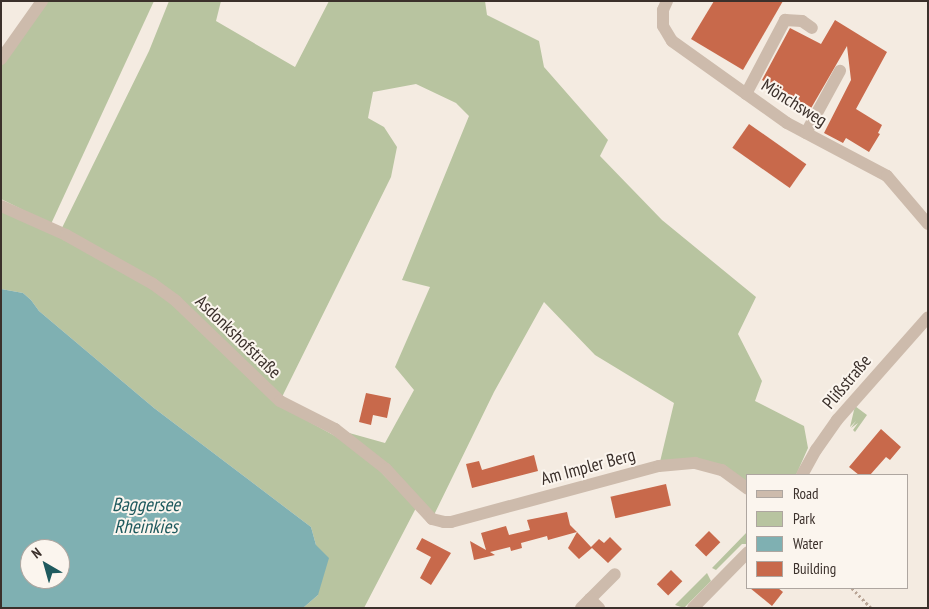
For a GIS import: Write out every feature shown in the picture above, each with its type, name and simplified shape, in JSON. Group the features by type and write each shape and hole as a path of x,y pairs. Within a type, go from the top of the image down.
{"street":[{"path":"1,58 42,1"},
{"name":"Mönchsweg","path":"667,1 663,10 663,26 672,41 787,123 887,176 928,224"},
{"path":"746,94 785,20 802,21 812,28"},
{"path":"806,133 840,71"},
{"name":"Asdonkshofstraße","path":"1,206 66,236 153,284 176,302 280,401 336,429 386,469 432,519"},
{"name":"Plißstraße","path":"803,474 837,420 928,317"},
{"name":"Am Impler Berg","path":"432,519 451,522 659,466 695,462 722,470 746,488"},
{"path":"693,608 746,554"},
{"path":"590,605 615,574"}],"path":[{"path":"853,589 871,608"}],"green space":[{"path":"45,1 154,1 51,224 1,199 1,60"},
{"path":"169,1 221,1 216,21 295,67 329,1 485,1 487,15 539,41 544,67 608,140 600,156 662,220 756,297 738,334 762,381 755,401 804,426 808,448 796,474 746,474 746,488 722,470 659,466 674,403 595,355 544,302 494,392 432,519 374,466 416,508 364,608 303,608 318,595 316,545 311,527 154,408 39,311 23,293 1,289 1,209 58,236 149,51","holes":["416,84 456,103 469,116 402,280 430,287 395,367 414,390 385,443 335,429 363,455 346,442 275,403 280,401 391,177 397,147 384,127 368,118 373,92"]},
{"path":"855,406 867,415 855,432 853,430 858,423 851,428 856,421 850,427"},
{"path":"746,533 746,544 742,544 716,570 712,568"},
{"path":"707,573 711,581 684,608 675,605"}],"water":[{"name":"Baggersee Rheinkies","path":"1,289 23,293 39,311 154,408 311,527 316,545 329,558 318,595 303,608 1,608"}],"building":[{"path":"714,1 783,1 743,70 691,39"},
{"path":"835,20 887,52 856,109 882,125 878,133 880,134 869,152 846,138 843,143 824,133 851,80 847,46 810,110 793,101 794,97 762,80 790,28 821,44"},
{"path":"749,124 806,164 790,188 732,148"},
{"path":"366,393 391,398 387,418 373,415 371,425 359,422"},
{"path":"881,429 901,447 890,460 886,457 871,474 858,474 849,467"},
{"path":"534,455 538,471 472,488 466,464 479,461 482,470"},
{"path":"666,484 671,505 615,518 610,497"},
{"path":"567,512 570,525 577,532 548,540 547,536 521,543 522,548 511,551 510,547 490,552 495,555 474,560 470,541 486,550 481,533 506,526 509,535 530,530 527,520"},
{"path":"709,531 720,542 706,556 695,545"},
{"path":"577,532 591,547 599,539 604,543 610,537 622,549 608,563 592,548 579,559 568,548"},
{"path":"422,538 451,553 431,585 420,578 431,557 416,549"},
{"path":"671,570 682,581 668,595 657,584"},
{"path":"751,589 779,589 783,592 772,606"}]}
